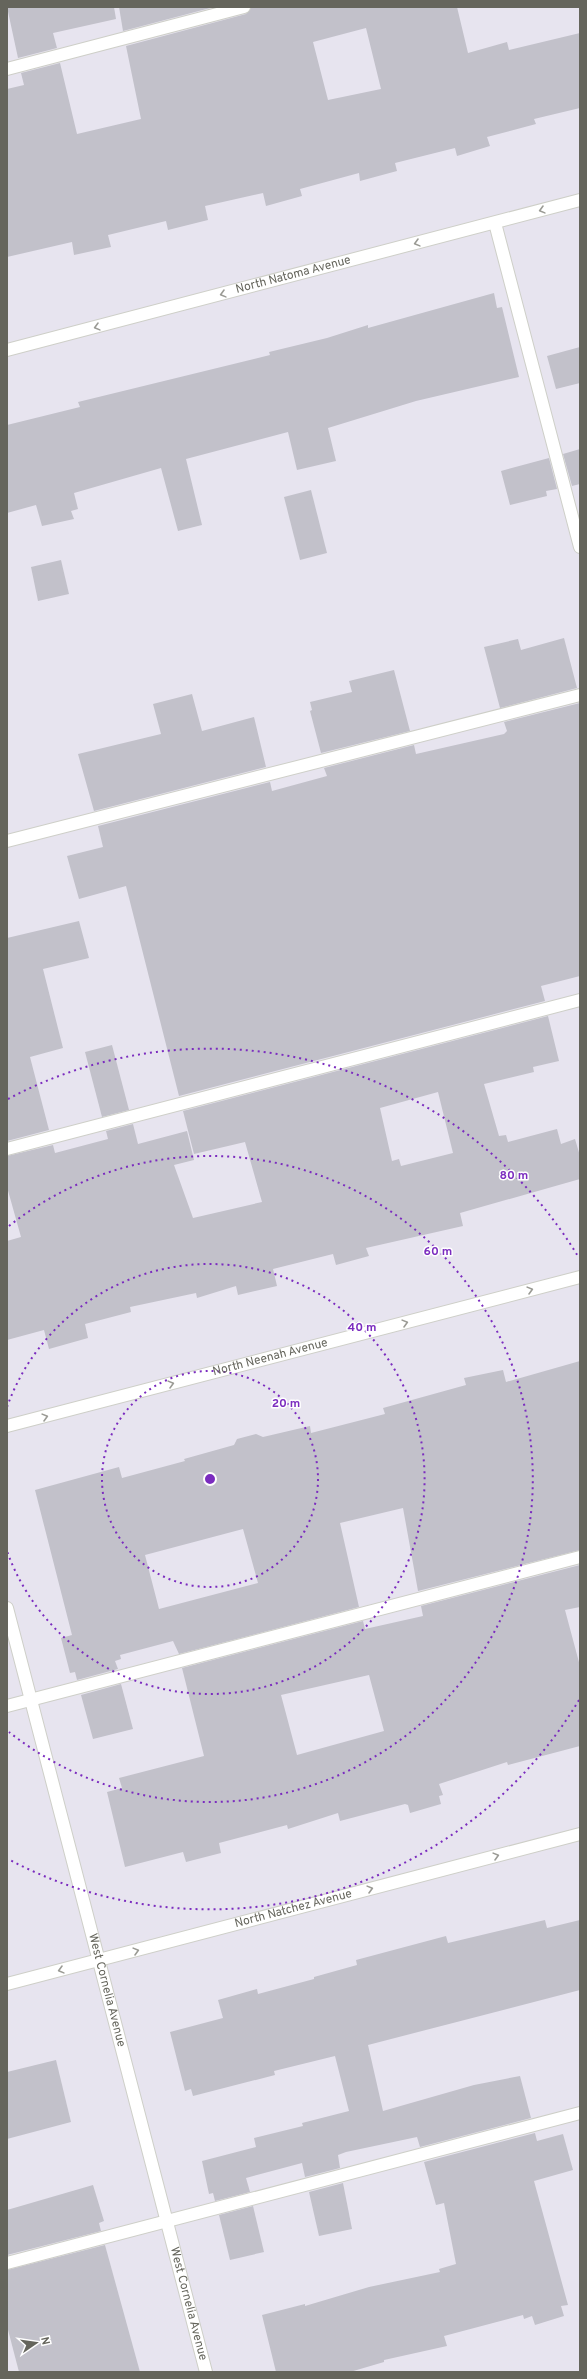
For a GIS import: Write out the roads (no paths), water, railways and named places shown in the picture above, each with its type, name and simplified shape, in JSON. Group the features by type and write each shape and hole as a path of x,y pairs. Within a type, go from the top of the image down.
{"street":[{"path":"7,69 244,7"},
{"name":"North Natoma Avenue","path":"7,350 580,200"},
{"path":"495,222 580,547"},
{"path":"7,841 580,695"},
{"path":"7,1149 580,1000"},
{"name":"North Neenah Avenue","path":"7,1426 580,1277"},
{"path":"7,1706 580,1556"},
{"name":"West Cornelia Avenue","path":"7,1608 206,2372"},
{"name":"North Natchez Avenue","path":"7,1984 580,1834"},
{"path":"7,2263 580,2113"}]}
